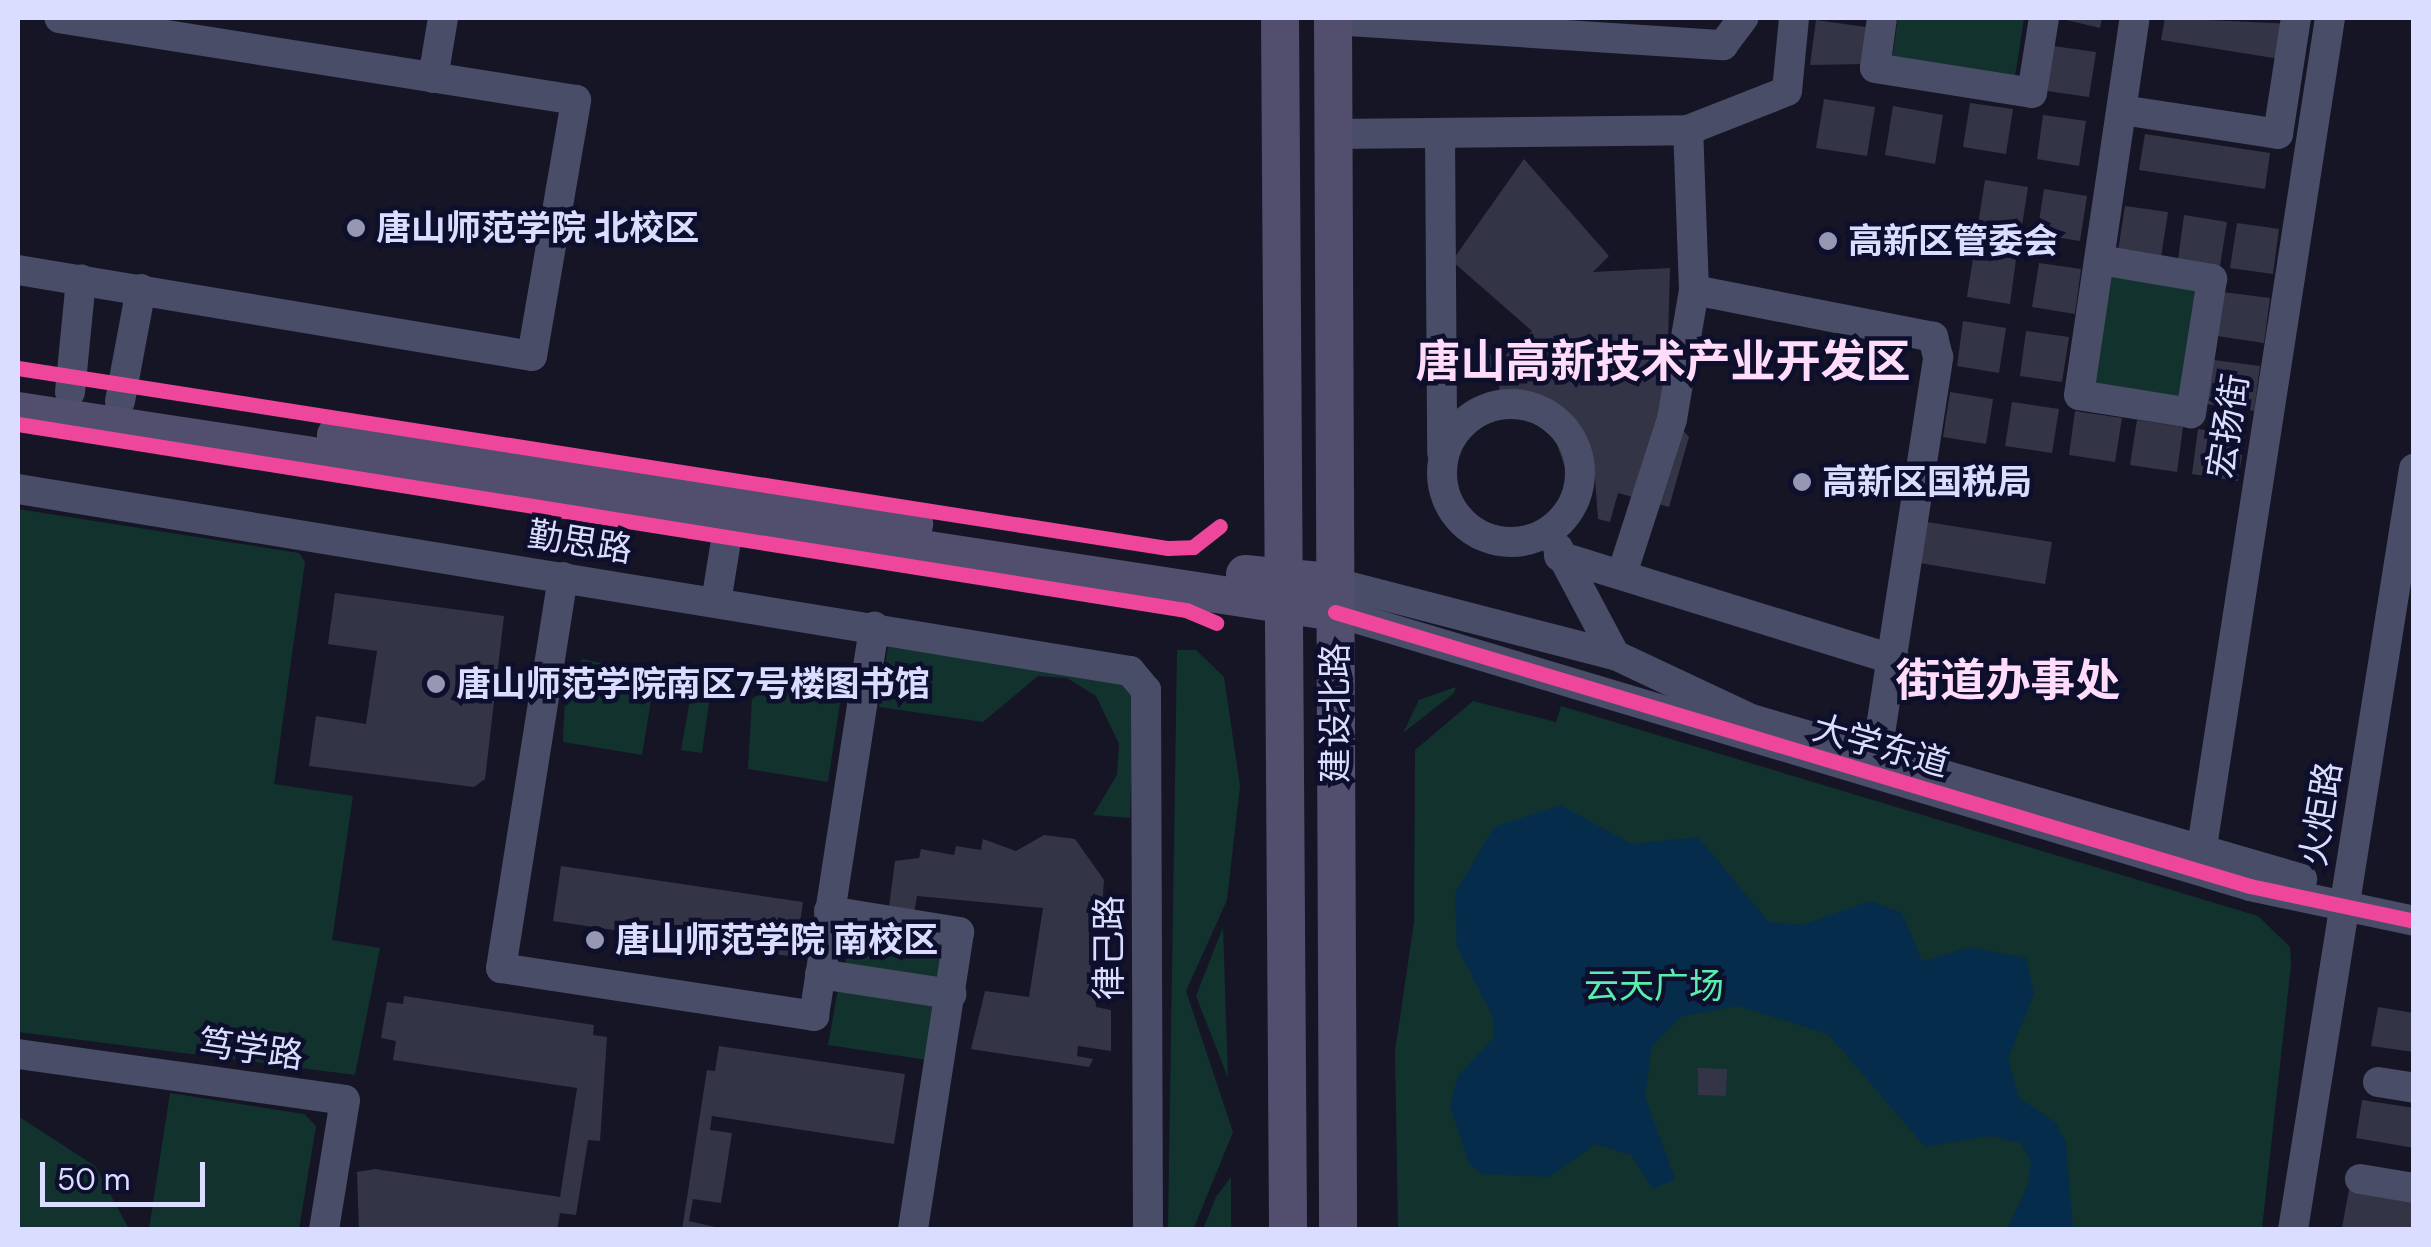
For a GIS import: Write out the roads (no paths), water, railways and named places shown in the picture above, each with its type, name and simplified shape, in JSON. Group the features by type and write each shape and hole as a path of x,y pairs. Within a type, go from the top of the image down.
{"main road":[{"name":"建设北路","path":"1280,18 1288,1230"},
{"name":"建设北路","path":"1333,19 1338,1230"},
{"path":"18,384 1333,597"},
{"path":"18,410 729,523 1284,590"}],"street":[{"path":"18,270 532,356 576,100 59,18"},
{"path":"433,78 443,18"},
{"path":"1882,18 1875,68 2032,93 2044,18"},
{"path":"2100,260 2212,279 2190,413 2079,395 2135,18"},
{"path":"2122,110 2278,134 2296,18"},
{"name":"宏扬街","path":"2202,847 2330,18"},
{"path":"1333,19 1448,21 1723,45 1743,20 1794,23 1787,91 1688,130 1333,134"},
{"path":"1622,574 1672,419 1694,290 1688,130"},
{"path":"1440,135 1442,452 1445,492 1466,525 1502,542 1554,526 1580,485 1576,450 1558,422 1515,404 1492,407 1442,452"},
{"path":"70,392 81,280"},
{"path":"120,401 142,289"},
{"path":"1694,290 1932,337 1938,357 1871,751"},
{"name":"火炬路","path":"2293,1230 2414,469"},
{"name":"勤思路","path":"18,488 1130,671"},
{"path":"716,602 729,523"},
{"path":"1554,526 1559,556 1615,655"},
{"path":"1559,556 1886,655"},
{"path":"563,576 501,968 814,1016 874,627"},
{"name":"大学东道","path":"1333,597 2250,886 2345,900"},
{"name":"大学东道","path":"1333,597 1615,655 1751,719 2202,847 2414,921"},
{"name":"律己路","path":"1130,671 1146,690 1148,1230"},
{"path":"829,911 959,932 913,1230"},
{"path":"820,974 951,994"},
{"name":"笃学路","path":"18,1054 345,1100 324,1230"},
{"path":"2378,1082 2414,1088"},
{"path":"2360,1179 2414,1188"}],"water":[{"path":"1560,805 1632,844 1698,837 1769,922 1802,925 1870,901 1902,913 1922,961 1971,947 2026,958 2034,994 2008,1058 2019,1098 2056,1123 2066,1142 2073,1229 2007,1229 2028,1185 2031,1162 2021,1143 1990,1136 1925,1147 1828,1034 1738,1006 1682,1016 1652,1046 1645,1096 1675,1179 1653,1189 1631,1155 1595,1144 1549,1177 1482,1174 1469,1164 1450,1105 1458,1076 1494,1037 1493,1017 1457,947 1455,893 1494,827"}],"place":[{"name":"唐山师范学院 北校区","path":"356,228"},
{"name":"高新区管委会","path":"1828,241"},
{"name":"高新区国税局","path":"1802,482"},
{"name":"唐山师范学院南区7号楼图书馆","path":"436,684"},
{"name":"唐山师范学院 南校区","path":"595,940"}],"district":[{"name":"唐山高新技术产业开发区","path":"1663,362"},
{"name":"街道办事处","path":"2008,681"}],"park label":[{"name":"云天广场","path":"1654,986"}]}
